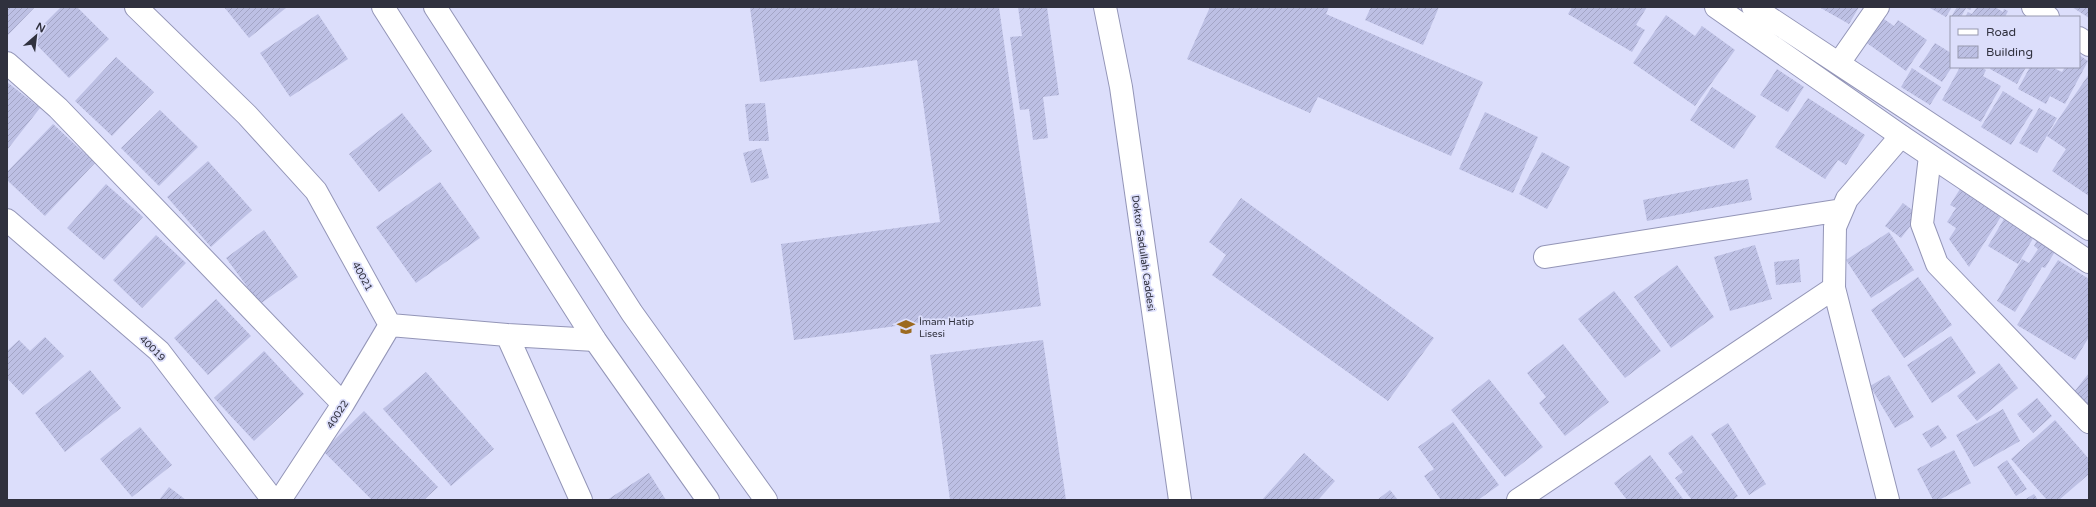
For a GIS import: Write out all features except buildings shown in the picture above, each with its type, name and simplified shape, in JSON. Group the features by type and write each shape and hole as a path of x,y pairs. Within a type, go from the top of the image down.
{"street":[{"name":"40021","path":"136,7 247,115 316,191 390,324"},
{"path":"383,7 595,340 708,500"},
{"path":"435,7 632,313 766,500"},
{"name":"Doktor Sadullah Caddesi","path":"1105,7 1121,87 1180,500"},
{"path":"1716,7 1930,156 2089,262"},
{"path":"1753,7 2089,229"},
{"path":"1839,63 1878,7"},
{"path":"2033,7 2046,16"},
{"path":"2080,39 2089,45"},
{"path":"7,63 58,108 343,404"},
{"path":"1888,500 1834,288 1835,227 1847,200 1901,136"},
{"path":"1930,156 1922,224 1937,264 2089,422"},
{"path":"1545,257 1842,210"},
{"name":"40019","path":"7,220 159,351 273,500"},
{"path":"1518,500 1834,288"},
{"path":"390,324 507,335 595,340"},
{"name":"40022","path":"280,500 343,404 390,324"},
{"path":"507,335 581,500"}],"place":[{"name":"İmam Hatip Lisesi","path":"906,327"}]}
